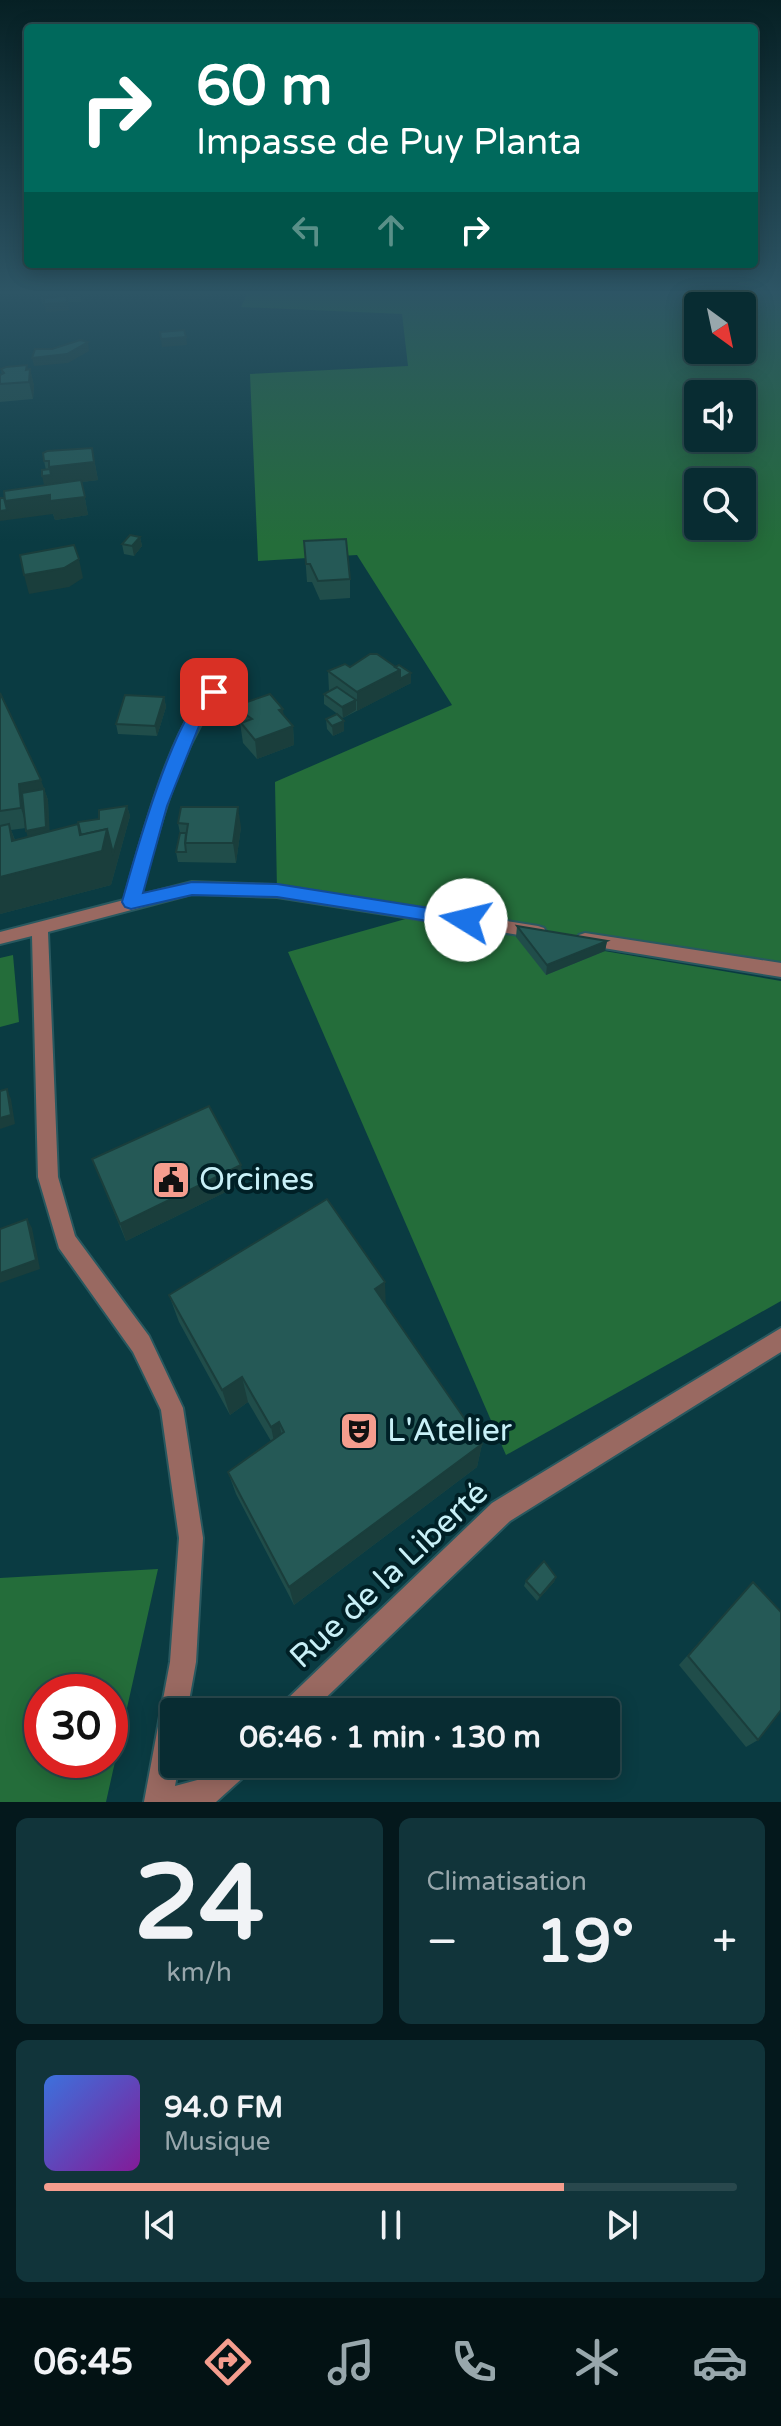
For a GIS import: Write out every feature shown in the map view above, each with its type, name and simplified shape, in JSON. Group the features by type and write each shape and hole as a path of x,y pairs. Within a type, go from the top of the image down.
{"street":[{"path":"131,902 158,806 198,710 214,692"},
{"path":"0,938 192,888 277,891 781,970"},
{"path":"40,927 48,1177 55,1203 66,1241 141,1344 172,1408 191,1538 183,1662 177,1698"},
{"name":"Rue de la Liberté","path":"307,1698 501,1512 778,1345"},
{"path":"158,1802 162,1778"},
{"path":"169,1802 209,1791 222,1778"}],"green space":[{"path":"250,374 781,374 781,970 277,891 275,782 452,705 357,555 258,561"},
{"path":"409,918 781,981 781,1301 506,1455 288,952"},
{"path":"13,955 19,1022 0,1027 0,958"},
{"path":"158,1569 128,1703 128,1674 24,1674 24,1778 111,1778 106,1802 0,1802 0,1578"}],"building":[{"path":"30,374 29,382 0,384 0,375"},
{"path":"92,448 94,462 49,467 49,461 44,461 43,453 47,451"},
{"path":"50,469 51,475 42,476 42,470"},
{"path":"81,480 85,497 50,501 50,495 5,501 4,491"},
{"path":"0,498 4,498 7,510 0,511"},
{"path":"130,535 140,537 132,546 122,544"},
{"path":"346,539 350,579 318,581 310,564 306,564 304,541"},
{"path":"74,545 79,559 64,568 24,575 20,555"},
{"path":"370,654 377,654 400,670 357,692 328,671 345,664 350,667"},
{"path":"399,665 411,673 400,679 400,670 395,667"},
{"path":"337,687 356,700 342,707 324,694"},
{"path":"0,693 41,780 19,784 21,808 0,811"},
{"path":"270,694 293,726 255,740 241,723 252,719 238,709 241,704"},
{"path":"125,695 164,697 155,726 116,724"},
{"path":"337,714 344,721 332,726 326,719"},
{"path":"44,789 46,827 26,831 22,793"},
{"path":"127,806 113,853 107,829 81,835 78,822 99,819 99,810"},
{"path":"181,807 238,807 233,843 185,843 188,824 178,823"},
{"path":"9,824 12,841 78,824 80,835 107,829 102,851 0,877 0,826"},
{"path":"180,833 186,833 186,852 176,852"},
{"path":"517,926 607,941 547,965"},
{"path":"7,1089 11,1115 0,1118 0,1091"},
{"name":"Orcines","path":"209,1106 241,1165 120,1224 92,1159"},
{"name":"L'Atelier","path":"327,1199 385,1282 375,1289 482,1444 289,1587 228,1472 284,1432 279,1422 271,1427 242,1377 222,1390 169,1295"},
{"path":"27,1219 36,1260 0,1273 0,1229"},
{"path":"544,1561 556,1577 540,1596 526,1581"},
{"path":"753,1582 781,1612 781,1710 758,1740 688,1656"}],"place":[{"name":"Orcines","path":"171,1180"},
{"name":"L'Atelier","path":"359,1431"}],"route":[{"path":"214,692 198,710 158,806 131,902 192,888 277,891 466,920"}]}
